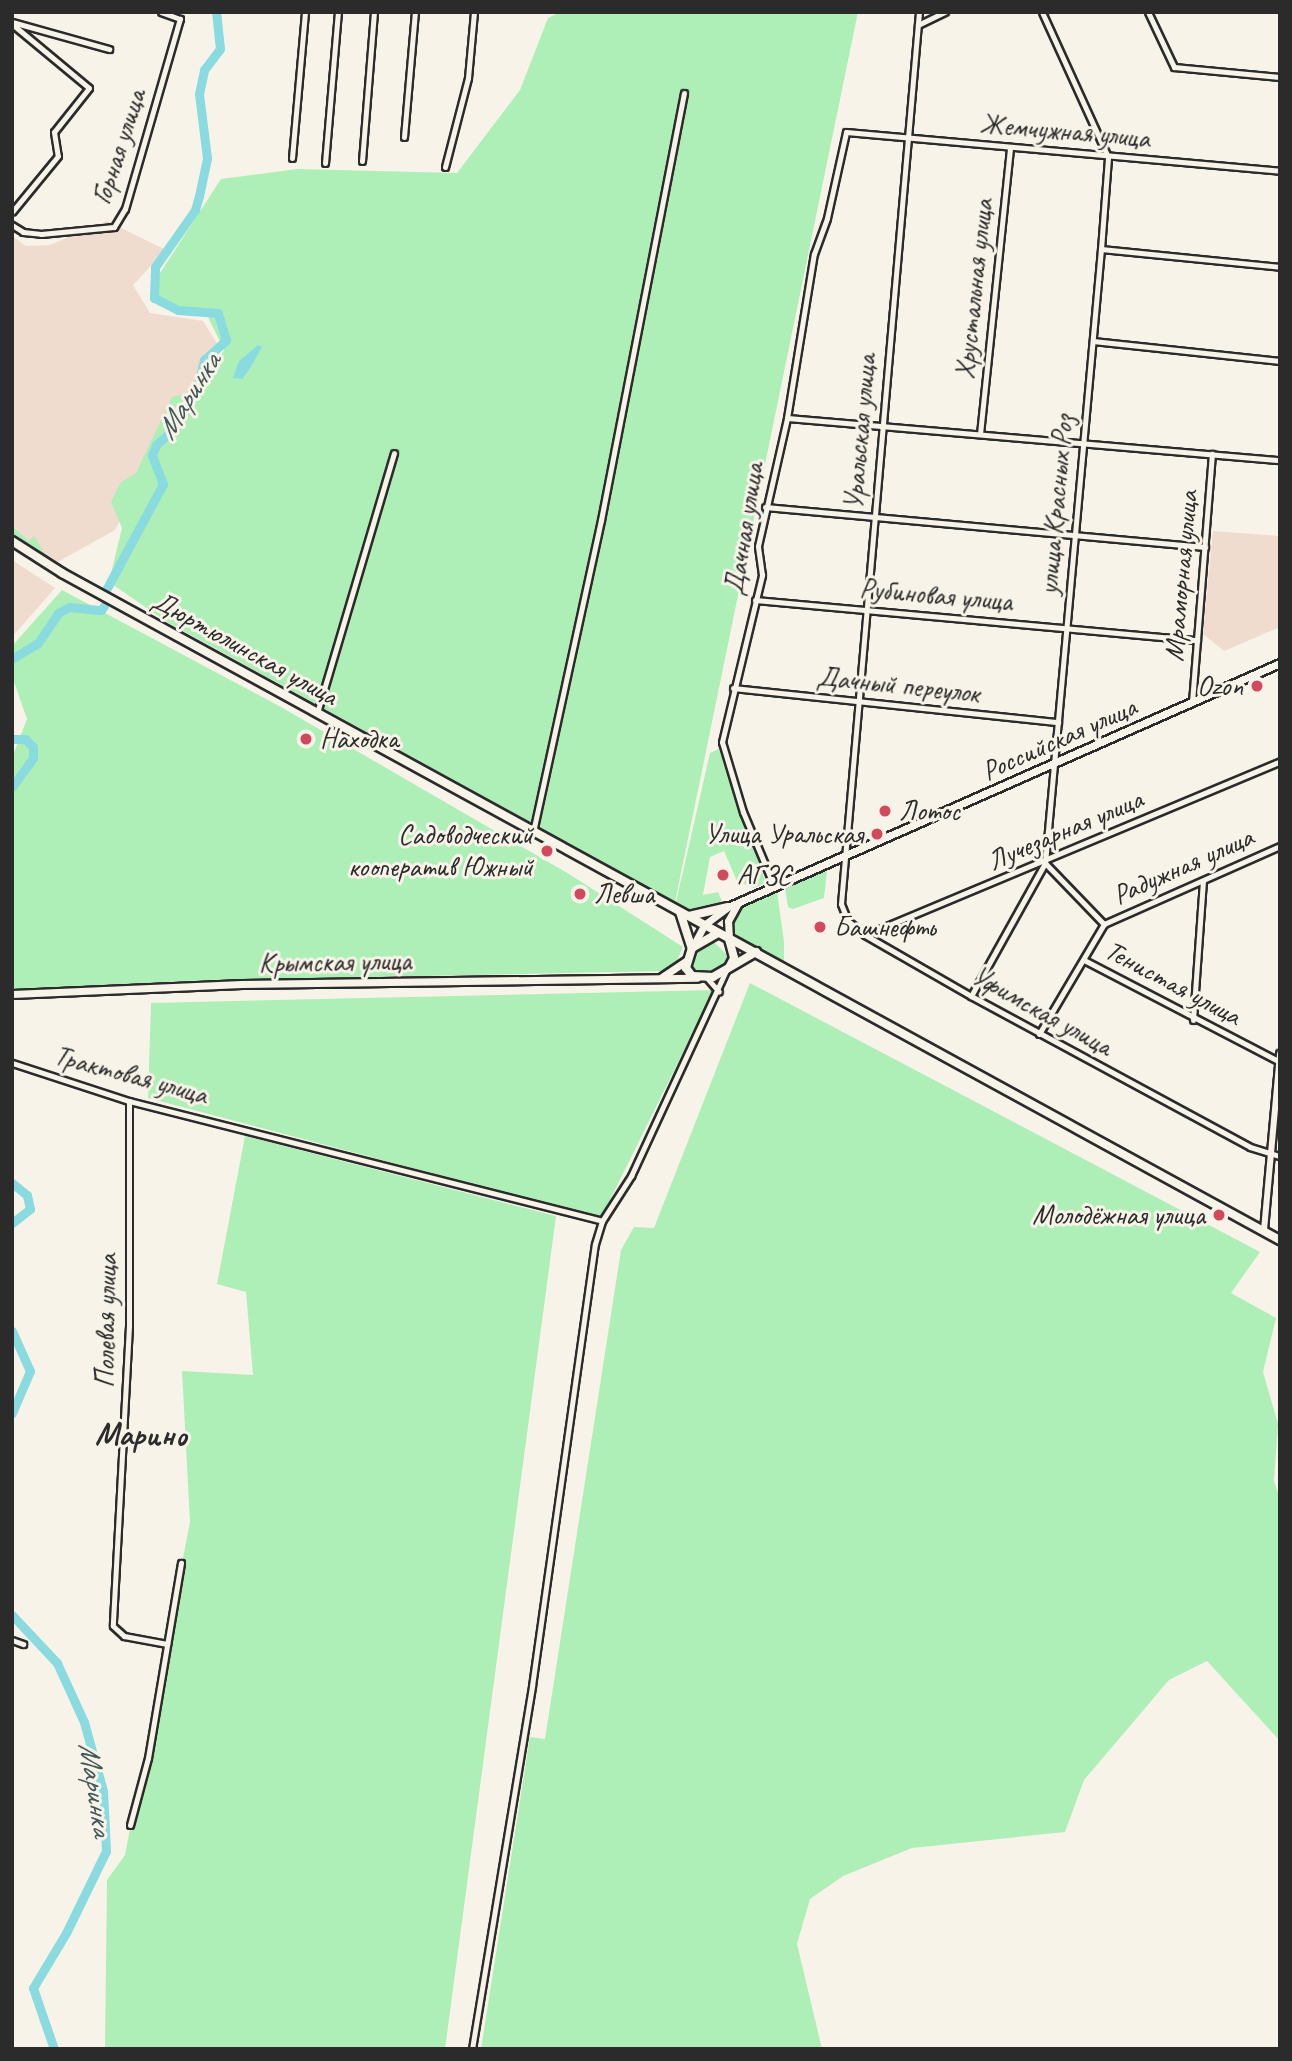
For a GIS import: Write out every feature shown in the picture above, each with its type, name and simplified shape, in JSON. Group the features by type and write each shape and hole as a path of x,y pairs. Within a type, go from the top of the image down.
{"main road":[{"name":"Дюртюлинская улица","path":"12,541 62,573 719,933"},
{"name":"Российская улица","path":"704,925 738,902 1280,663"},
{"path":"728,968 734,958 728,921 738,902"},
{"path":"680,912 691,917 728,907"},
{"path":"680,912 692,948"},
{"path":"704,925 687,960 688,972 703,978 728,968 756,951"},
{"path":"692,948 719,933 756,951 1280,1240"},
{"path":"658,978 687,960"},
{"name":"Крымская улица","path":"12,994 269,984 703,978"}],"street":[{"name":"Горная улица","path":"12,225 41,234 114,227 125,209 180,19 161,12"},
{"path":"292,158 305,12"},
{"path":"324,163 338,12"},
{"path":"362,161 374,12"},
{"path":"404,137 415,12"},
{"path":"445,167 468,78 474,12"},
{"name":"Уральская улица","path":"844,856 919,12"},
{"path":"918,25 945,12"},
{"name":"улица Красных Роз","path":"971,996 1045,863 1108,157 1042,12"},
{"path":"1147,12 1174,67 1280,77"},
{"name":"Горная улица","path":"12,23 89,89 54,132 58,156 12,212"},
{"path":"12,23 109,49"},
{"path":"533,832 601,520 684,93"},
{"name":"Жемчужная улица","path":"846,132 1280,171"},
{"name":"Дачная улица","path":"774,886 743,812 722,742 762,575 758,546 787,418 814,254 846,132"},
{"name":"Хрустальная улица","path":"980,434 1010,148"},
{"path":"1101,249 1280,267"},
{"path":"1093,341 1280,361"},
{"path":"787,418 1280,460"},
{"path":"317,713 394,453"},
{"name":"Мраморная улица","path":"1192,702 1212,454"},
{"path":"765,507 873,520 1205,547"},
{"name":"Рубиновая улица","path":"755,600 1198,640"},
{"name":"Дачный переулок","path":"733,688 856,703 1058,722"},
{"name":"Лучезарная улица","path":"865,935 1045,863 1280,761"},
{"name":"Радужная улица","path":"1039,1034 1104,924 1280,846"},
{"name":"Уфимская улица","path":"844,856 841,904 848,920 865,935 1039,1034 1276,1156"},
{"path":"1045,863 1104,924"},
{"path":"1193,1020 1203,882"},
{"name":"Тенистая улица","path":"1084,960 1193,1020 1279,1062"},
{"path":"472,2049 602,1221 631,1176 728,968"},
{"path":"703,978 719,992"},
{"path":"1264,1230 1276,1156 1280,1054"},
{"name":"Трактовая улица","path":"12,1063 129,1101 602,1221"},
{"name":"Полевая улица","path":"129,1101 129,1326 113,1626 124,1636 167,1644"},
{"path":"130,1825 148,1758 181,1563"},
{"path":"12,1640 23,1644"}],"shaded area":[{"path":"107,221 166,250 133,285 150,313 203,321 218,345 115,530 54,564 12,538 12,236 26,246 50,245"},
{"path":"1213,531 1280,536 1280,627 1224,651 1203,634"},
{"path":"12,560 55,588 12,637"}],"green space":[{"path":"560,12 858,12 675,902 167,622 109,582 122,528 111,502 120,483 136,473 172,397 204,389 224,350 207,315 178,313 163,304 151,287 221,179 297,169 457,173 520,90 548,18"},
{"path":"12,526 29,541 34,536 48,559 12,534"},
{"path":"62,590 281,707 569,874 683,947 674,967 662,971 179,981 12,995 12,758 27,719 12,676 12,646"},
{"path":"719,749 766,883 754,888 737,881 724,851 710,857 703,895 718,892 722,901 701,911 689,911 676,902 710,753"},
{"path":"827,871 824,898 793,909 788,907 785,888"},
{"path":"777,891 784,962 736,936 731,922 739,909"},
{"path":"713,941 728,956 723,968 703,977 692,971 695,954"},
{"path":"750,983 1260,1252 1231,1293 1276,1318 1263,1372 1278,1424 1274,1481 1280,1499 1280,1741 1207,1661 1169,1680 1084,1780 1065,1832 912,1848 843,1876 810,1899 797,1944 822,2049 481,2049 530,1737 545,1739 621,1250 634,1227 654,1228"},
{"path":"714,990 601,1218 148,1098 151,1003"},
{"path":"245,1136 556,1216 445,2049 105,2049 107,1880 125,1855 190,1522 182,1371 253,1375 246,1292 217,1284"}],"water":[{"path":"258,345 262,347 249,370 242,379 233,378 239,361"}],"waterway":[{"name":"Маринка","path":"107,588 163,484 152,455 156,445 177,426 197,388 204,360 226,340 218,313 178,310 154,298 155,267 195,210 199,196 207,158 199,94 204,70 220,49 216,12"},
{"name":"Маринка","path":"12,659 38,643 58,613 70,607 101,610 104,606"},
{"name":"Маринка","path":"12,739 25,739 33,747 33,758 12,787"},
{"name":"Маринка","path":"12,1183 27,1195 30,1209 12,1223"},
{"name":"Маринка","path":"12,1331 30,1371 12,1413"},
{"name":"Маринка","path":"12,1615 57,1663 84,1722 103,1791 106,1851 66,1933 33,1988 54,2049"}],"place":[{"name":"Ozon","path":"1257,686"},
{"name":"Находка","path":"306,739"},
{"name":"Лотос","path":"885,811"},
{"name":"Улица Уральская","path":"877,834"},
{"name":"Садоводческий кооператив Южный","path":"547,851"},
{"name":"АГЗС","path":"723,875"},
{"name":"Левша","path":"580,894"},
{"name":"Башнефть","path":"820,927"},
{"name":"Молодёжная улица","path":"1219,1215"}],"district":[{"name":"Марино","path":"141,1435"}]}
